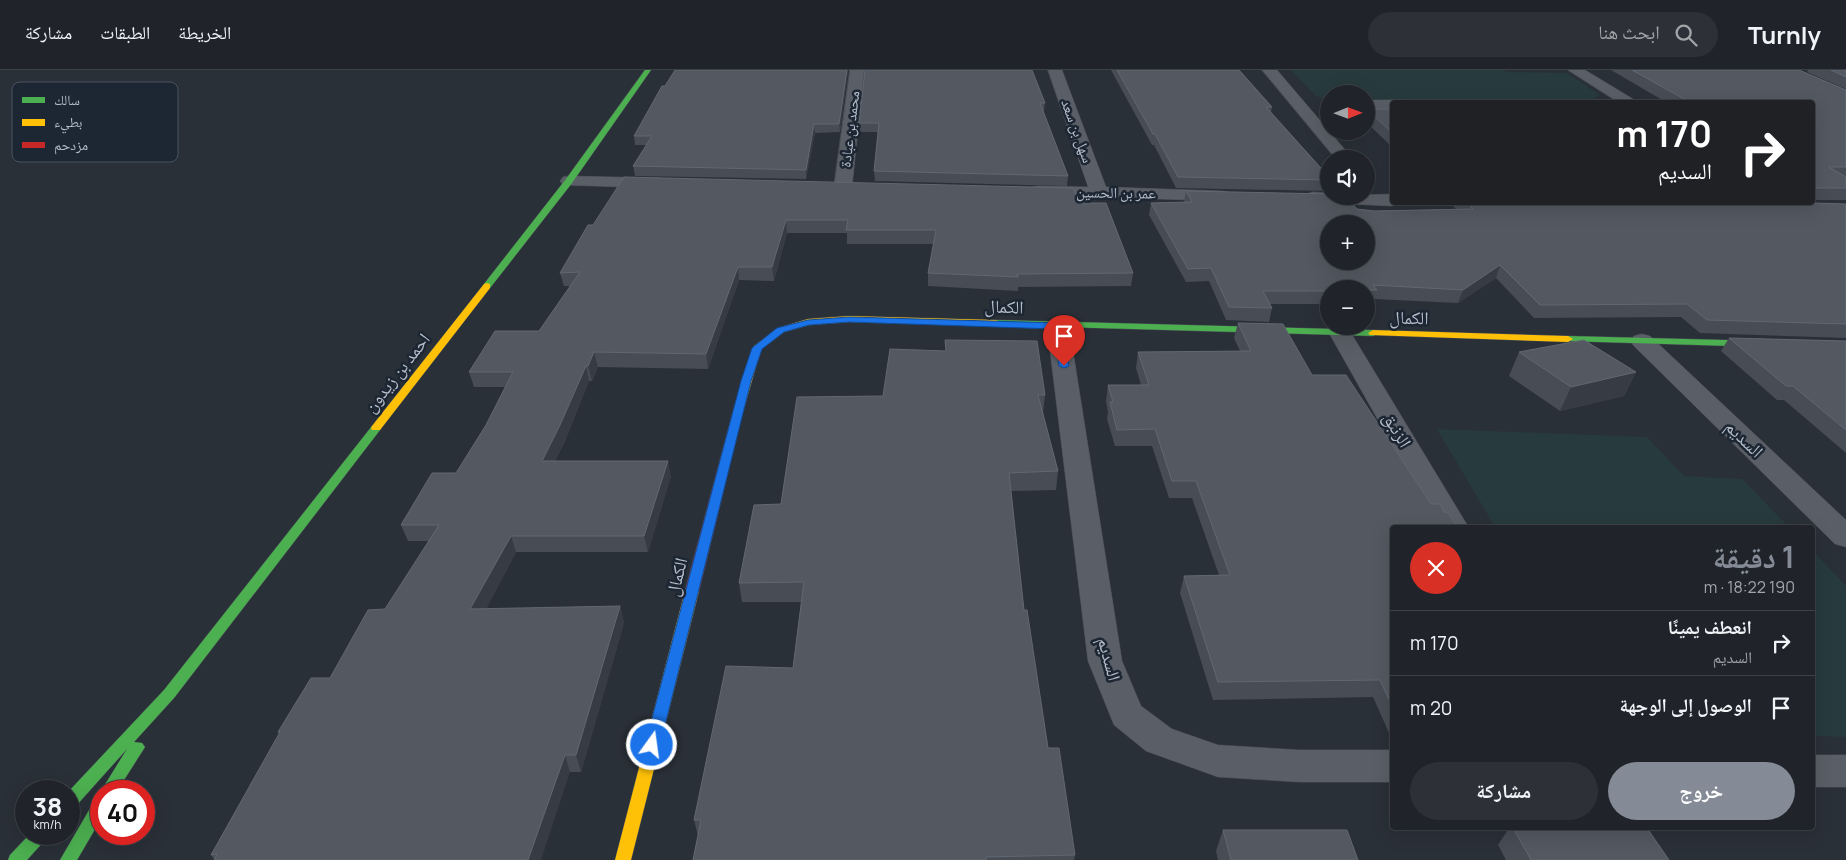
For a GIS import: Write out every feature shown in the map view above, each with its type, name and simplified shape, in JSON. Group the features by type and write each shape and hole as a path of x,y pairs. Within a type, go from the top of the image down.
{"street":[{"name":"احمد بن زيدون","path":"80,790 169,694 569,181 648,70"},
{"name":"محمد بن عبادة","path":"843,187 857,70"},
{"name":"سهل بن سعد","path":"1054,70 1099,192"},
{"path":"1269,70 1337,150"},
{"path":"1575,70 1625,100"},
{"path":"1300,106 1319,105"},
{"path":"1375,105 1390,105"},
{"path":"569,181 677,184"},
{"path":"824,187 863,188"},
{"name":"عمر بن الحسين","path":"1020,191 1244,196"},
{"path":"1375,192 1386,200"},
{"path":"1292,198 1386,200"},
{"name":"الكمال","path":"623,860 746,381 757,348 781,330 808,322 849,319 1320,333"},
{"name":"السديم","path":"1058,326 1106,662 1127,716 1159,740 1218,761 1299,766 1390,766"},
{"name":"الكمال","path":"1375,334 1778,344"},
{"name":"الزنبق","path":"1341,335 1452,525"},
{"name":"السديم","path":"1642,341 1846,537"},
{"name":"احمد بن زيدون","path":"117,780 169,694"},
{"path":"1815,771 1846,771"},
{"path":"68,860 90,823"},
{"path":"16,860 30,845"}],"green space":[{"path":"1291,70 1503,70 1507,72 1567,73 1600,95 1592,100 1390,100 1390,102 1375,102 1375,85 1320,85 1320,97 1316,96"},
{"path":"1437,429 1647,437 1684,476 1742,479 1787,525 1494,525"},
{"path":"1815,553 1846,586 1846,737 1815,736"}],"building":[{"path":"675,70 847,70 839,124 814,124 806,170 633,166 652,136 634,136 662,86 665,86"},
{"path":"865,70 1032,70 1045,103 1040,103 1068,176 874,171 879,123 859,123"},
{"path":"1117,70 1239,70 1272,107 1266,107 1320,167 1320,180 1178,177 1155,134 1153,134"},
{"path":"1632,70 1799,70 1846,90 1846,167 1829,167 1846,177 1846,188 1815,188 1815,100 1686,100"},
{"path":"1831,70 1846,70 1846,77"},
{"path":"1375,109 1390,109 1390,131 1375,117"},
{"path":"624,177 1073,188 1079,203 1106,203 1133,273 1017,274 1018,277 928,273 936,230 846,230 848,220 786,220 772,267 738,267 706,354 594,352 542,461 668,461 644,536 511,536 470,609 620,606 576,755 565,755 528,860 214,860 217,854 211,855 280,732 278,732 311,678 330,678 368,610 385,609 439,525 401,525 432,473 456,473 486,425 513,372 469,372 495,331 539,331 580,272 560,273 588,225 593,225"},
{"path":"1186,191 1320,194 1320,205 1354,205 1357,209 1374,211 1473,209 1469,205 1846,204 1846,324 1707,320 1687,304 1540,305 1500,265 1463,290 1375,285 1375,280 1320,280 1320,291 1263,291 1272,308 1229,307 1211,268 1188,269 1151,203 1192,202"},
{"path":"1238,323 1283,324 1312,375 1346,375 1431,504 1440,504 1444,512 1448,513 1456,525 1390,525 1390,702 1380,680 1218,682 1184,576 1230,575 1196,481 1172,481 1155,429 1117,430 1110,402 1113,402 1108,385 1149,385 1138,352 1251,351"},
{"path":"1729,338 1846,341 1846,430 1793,386 1786,386"},
{"path":"945,340 1037,341 1045,395 1038,395 1058,471 1009,473 1024,610 1027,610 1048,748 1059,748 1075,855 986,857 986,860 693,860 701,820 694,820 726,666 793,668 804,582 739,583 754,505 781,504 797,397 883,396 890,349 946,351"},
{"path":"1584,340 1636,372 1571,387 1519,352"},
{"path":"1223,830 1347,830 1358,860 1231,860"},
{"path":"1514,830 1648,830 1669,860 1531,860"}],"traffic: fast":[{"path":"487,286 569,181 648,70"},
{"path":"996,323 1320,332"},
{"path":"1568,339 1764,344"},
{"path":"80,790 169,694 376,428"},
{"path":"116,780 137,747"},
{"path":"68,860 90,823"},
{"path":"16,860 30,845"}],"traffic: slow":[{"path":"376,428 487,286"},
{"path":"737,415 757,348 781,330 808,322 849,319 996,323"},
{"path":"1375,333 1568,339"},
{"path":"623,860 692,591"}],"traffic: jam":[{"path":"692,591 737,415"}],"route":[{"path":"652,745 746,381 757,348 781,330 808,322 849,319 1058,326 1064,366"}]}
